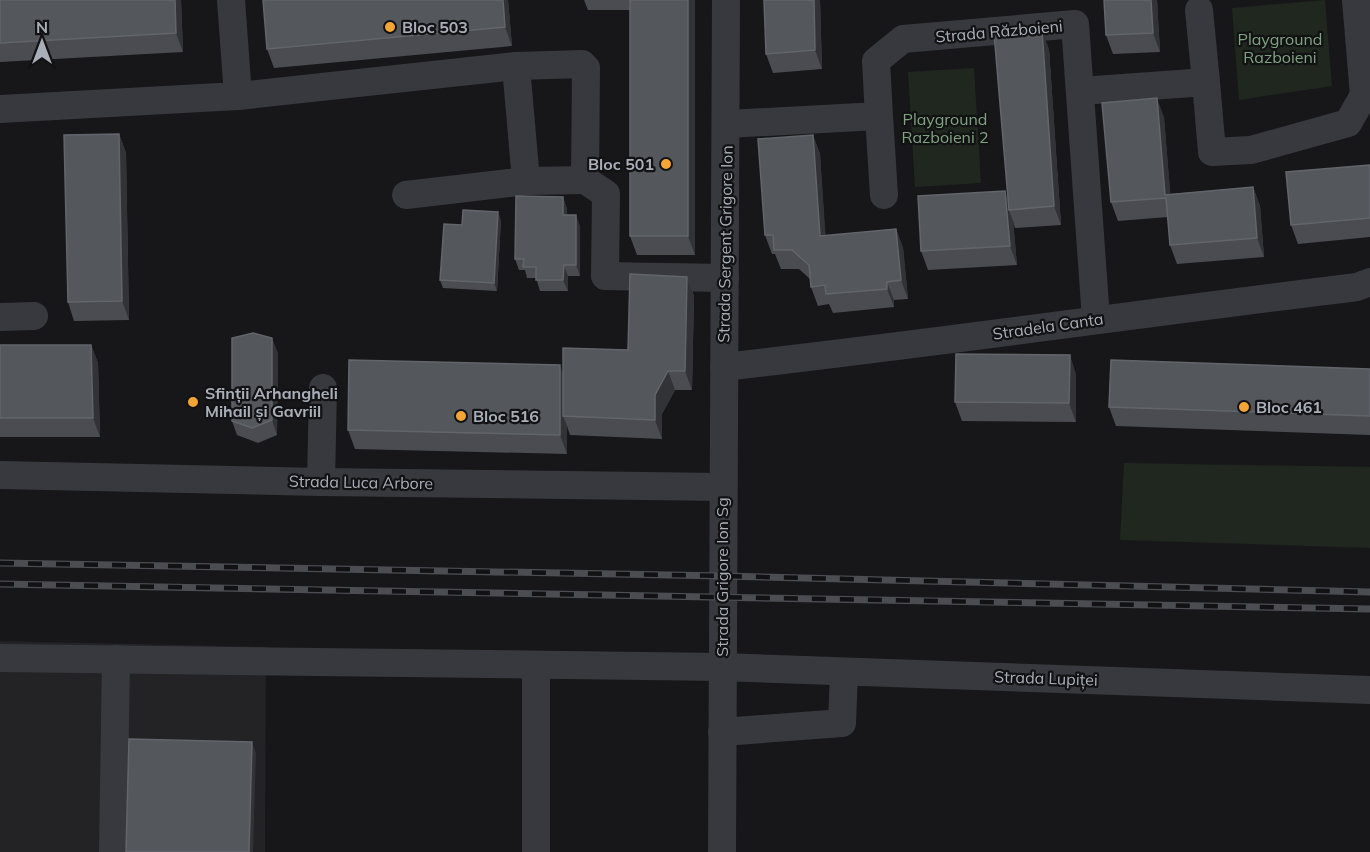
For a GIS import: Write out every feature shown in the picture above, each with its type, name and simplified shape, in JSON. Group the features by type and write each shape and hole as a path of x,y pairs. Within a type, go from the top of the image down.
{"street":[{"path":"231,0 238,96"},
{"name":"Strada Sergent Grigore Ion","path":"723,487 726,0"},
{"path":"1199,10 1212,152 1251,150 1348,123 1364,95 1356,0"},
{"name":"Strada Războieni","path":"879,116 876,61 903,39 1076,24 1096,319"},
{"path":"0,109 238,96 516,66 582,64 586,68 585,180"},
{"path":"516,66 526,181"},
{"path":"1081,91 1206,82"},
{"path":"727,123 879,116 884,195"},
{"path":"406,195 526,181 585,180 606,194 605,276 725,278"},
{"name":"Stradela Canta","path":"724,367 918,345 1096,319 1357,287 1370,282"},
{"path":"0,317 34,316"},
{"path":"321,482 323,388"},
{"name":"Strada Luca Arbore","path":"0,475 723,487"},
{"name":"Strada Grigore Ion Sg","path":"722,668 723,487"},
{"name":"Strada Lupiței","path":"0,658 722,668 1370,690"},
{"path":"113,852 116,659"},
{"path":"536,666 536,852"},
{"path":"722,668 722,852"},
{"path":"722,732 842,723 843,672"}],"shaded area":[{"path":"0,641 266,647 265,852 0,852"}],"green space":[{"name":"Playground Razboieni","path":"1325,0 1332,86 1239,100 1232,8"},
{"name":"Playground Razboieni 2","path":"974,68 981,183 915,187 908,72"},
{"path":"1124,463 1370,467 1370,548 1120,540"}],"building":[{"path":"0,0 175,0 176,33 0,43"},
{"name":"Bloc 503","path":"263,0 503,0 505,27 267,49"},
{"name":"Bloc 501","path":"630,0 688,0 688,236 630,236"},
{"path":"764,0 814,0 815,50 766,54"},
{"path":"1104,0 1151,0 1153,33 1106,35"},
{"path":"1042,30 1054,206 1009,210 994,33"},
{"path":"1157,98 1165,195 1253,187 1257,238 1170,245 1166,198 1111,202 1102,103"},
{"path":"119,134 122,301 68,302 64,135"},
{"path":"813,135 820,236 896,229 901,280 887,282 887,289 826,294 825,285 811,287 809,265 792,250 774,250 773,235 765,235 758,139"},
{"path":"1370,165 1370,218 1291,225 1286,172"},
{"path":"1005,191 1010,246 921,251 918,196"},
{"path":"516,196 563,197 563,215 576,215 576,265 564,265 563,280 536,280 536,267 523,267 524,259 515,259"},
{"path":"463,210 498,212 494,283 440,280 444,224 462,225"},
{"path":"630,274 687,277 685,371 668,371 655,395 655,420 563,416 563,348 628,350"},
{"path":"253,333 272,338 272,420 252,428 232,421 232,338"},
{"path":"0,345 91,345 93,418 0,418"},
{"path":"956,354 1070,355 1069,403 955,402"},
{"name":"Bloc 516","path":"349,360 560,365 560,435 348,430"},
{"path":"1111,360 1370,369 1370,416 1109,407"},
{"path":"129,739 252,742 249,852 126,852"}],"railway":[{"path":"0,563 724,576 1370,592"},
{"path":"0,584 1370,609"}],"place":[{"name":"Bloc 503","path":"390,27"},
{"name":"Bloc 501","path":"666,164"},
{"name":"Sfinții Arhangheli Mihail și Gavriil","path":"193,402"},
{"name":"Bloc 461","path":"1244,407"},
{"name":"Bloc 516","path":"461,416"}]}
